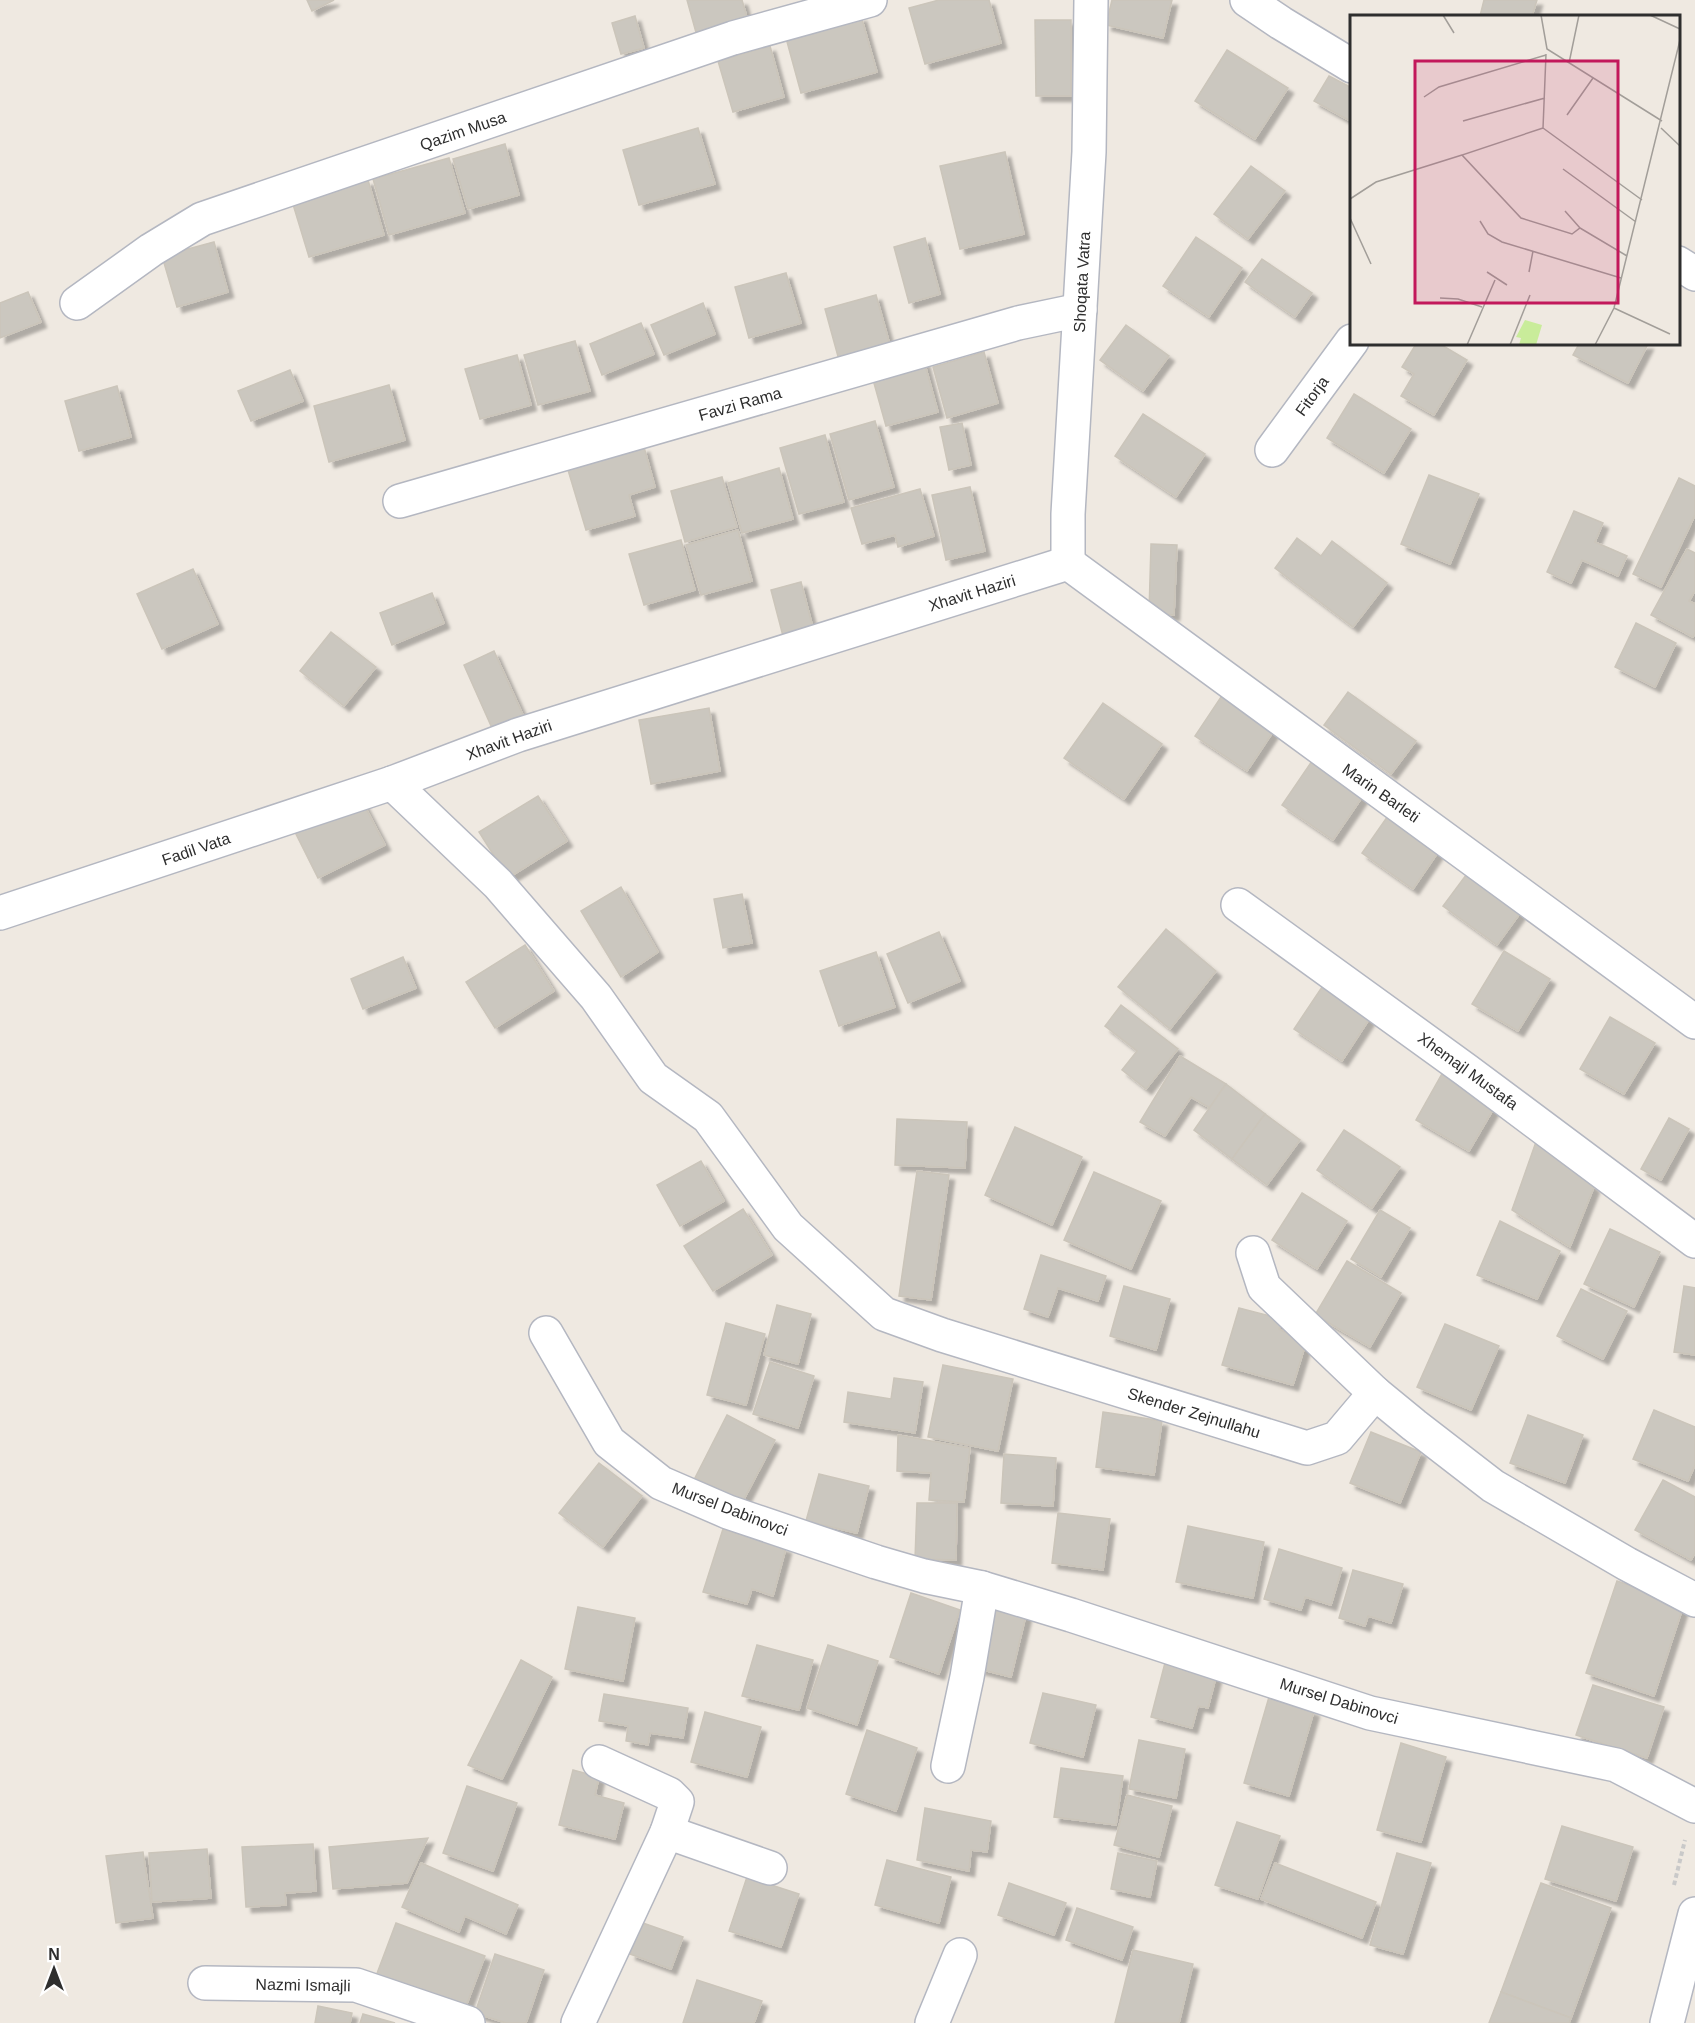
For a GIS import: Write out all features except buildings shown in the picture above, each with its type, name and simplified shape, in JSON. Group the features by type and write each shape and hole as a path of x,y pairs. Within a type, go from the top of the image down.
{"street":[{"name":"Qazim Musa","path":"77,303 151,250 202,219 732,38 870,0"},
{"name":"Shoqata Vatra","path":"1068,563 1068,514 1089,152 1091,0"},
{"path":"1247,0 1283,12 1350,64"},
{"path":"1680,264 1695,274"},
{"name":"Favzi Rama","path":"400,501 1018,323 1080,310"},
{"name":"Fitorja","path":"1272,450 1350,344"},
{"name":"Xhavit Haziri","path":"392,783 518,735 1068,563"},
{"name":"Marin Barleti","path":"1068,563 1695,1022"},
{"name":"Fadil Vata","path":"0,913 392,783"},
{"name":"Skender Zejnullahu","path":"392,783 498,884 596,997 653,1078 708,1117 788,1227 884,1314 942,1335 1307,1448 1337,1438 1375,1393"},
{"name":"Xhemajl Mustafa","path":"1238,905 1466,1070 1695,1241"},
{"path":"1253,1253 1264,1287 1375,1393 1493,1486 1627,1564 1695,1600"},
{"name":"Mursel Dabinovci","path":"546,1334 609,1442 661,1483 728,1512 876,1562 924,1576 982,1588 1370,1713 1616,1765 1695,1806"},
{"path":"948,1766 967,1677 982,1588"},
{"path":"578,2023 667,1832 677,1802 669,1794 599,1762"},
{"path":"667,1832 770,1868"},
{"path":"1667,2023 1695,1914"},
{"path":"932,2023 960,1955"},
{"name":"Nazmi Ismajli","path":"205,1983 356,1985 468,2023"}]}
